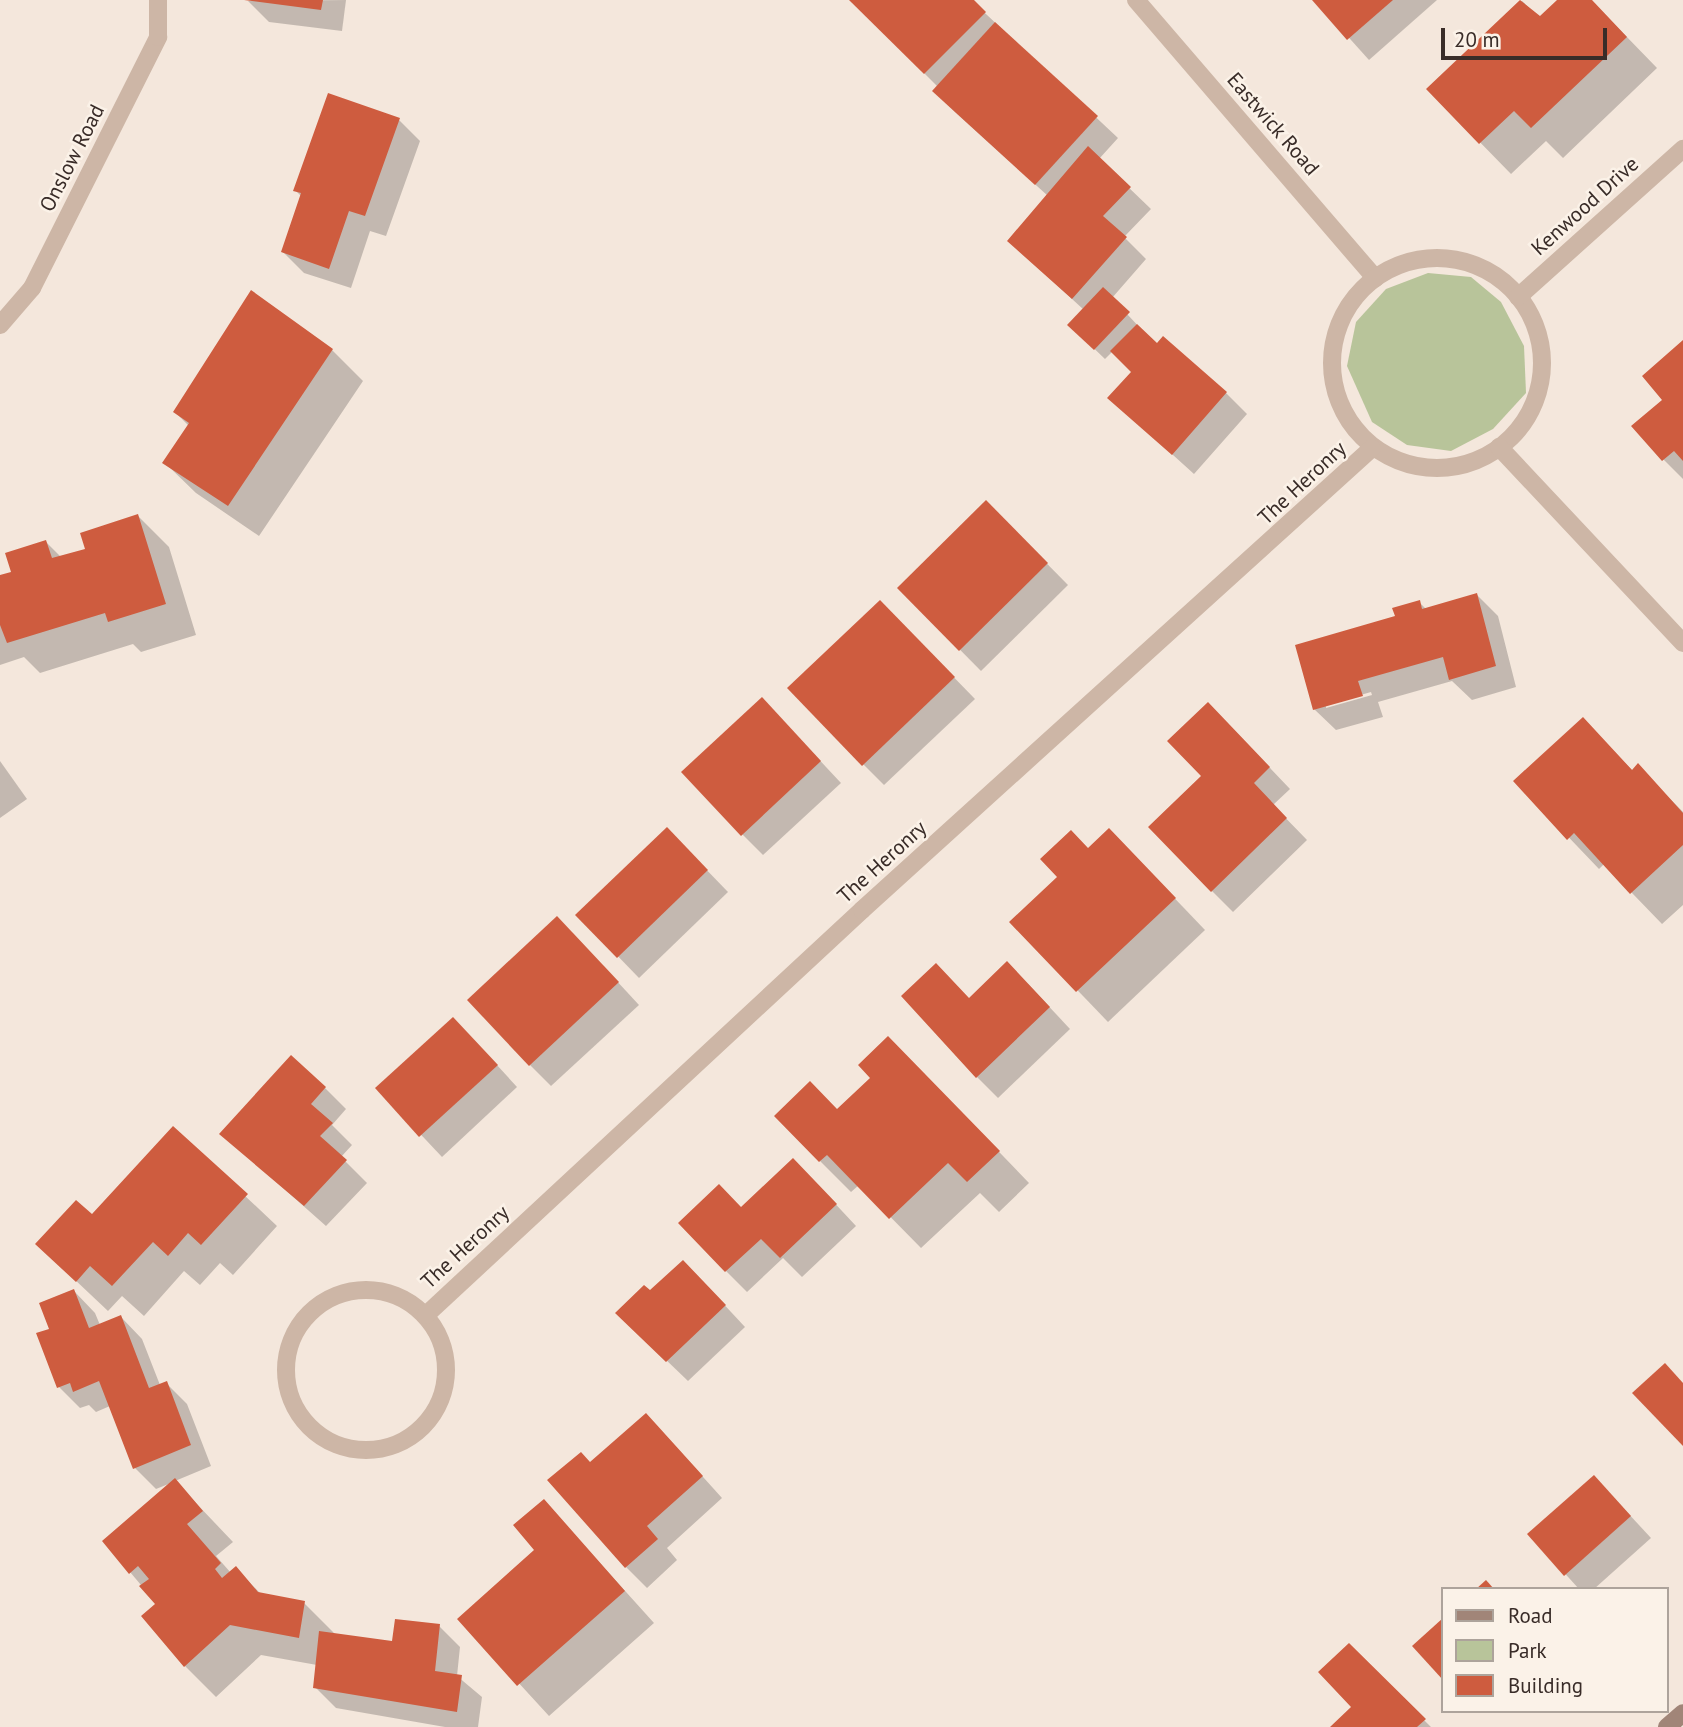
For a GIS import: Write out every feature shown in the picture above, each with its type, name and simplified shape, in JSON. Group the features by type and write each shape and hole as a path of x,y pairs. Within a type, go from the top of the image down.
{"street":[{"name":"Onslow Road","path":"0,325 32,288 158,37 158,0"},
{"name":"Eastwick Road","path":"1136,0 1375,278"},
{"name":"Kenwood Drive","path":"1518,297 1683,149"},
{"path":"1437,256 1473,262 1492,272 1528,306 1541,336 1544,369 1539,395 1514,436 1478,461 1443,469 1416,467 1372,448 1342,411 1331,373 1331,351 1344,312 1375,278 1387,269 1437,256"},
{"path":"1499,447 1683,643"},
{"name":"The Heronry","path":"426,1315 852,920 1372,448"},
{"path":"366,1289 406,1300 426,1315 444,1349 447,1375 441,1401 417,1433 373,1451 351,1450 317,1435 302,1420 285,1381 287,1351 297,1327 318,1305 340,1294 366,1289"},
{"path":"1667,1727 1683,1713"}],"green space":[{"path":"1428,273 1471,277 1501,302 1524,346 1526,393 1493,429 1451,451 1407,445 1372,422 1347,366 1356,322 1386,289"}],"building":[{"path":"244,0 323,0 321,10"},
{"path":"849,0 974,0 986,12 924,74"},
{"path":"1312,0 1393,0 1347,40"},
{"path":"1520,0 1540,16 1557,0 1592,0 1627,37 1531,128 1514,111 1479,144 1426,89"},
{"path":"995,22 1098,116 1035,185 932,91"},
{"path":"328,93 400,118 365,216 349,211 329,269 281,252 301,193 293,191"},
{"path":"1088,146 1131,187 1103,216 1127,237 1072,299 1007,241"},
{"path":"1103,287 1130,312 1094,350 1067,325"},
{"path":"251,290 333,349 228,506 162,463 189,423 173,412"},
{"path":"1137,324 1157,343 1163,336 1227,392 1172,455 1107,398 1131,372 1110,351"},
{"path":"1683,340 1683,461 1674,451 1662,461 1631,426 1662,400 1642,376"},
{"path":"986,500 1048,563 959,651 897,588"},
{"path":"138,514 166,604 108,622 105,613 7,643 0,625 0,575 11,572 5,553 46,540 52,558 85,549 80,533"},
{"path":"1477,593 1496,666 1449,680 1443,657 1358,681 1363,696 1313,710 1295,645 1395,616 1392,608 1420,600 1422,609"},
{"path":"880,600 955,677 862,766 787,688"},
{"path":"762,697 821,761 741,836 681,772"},
{"path":"1208,702 1270,767 1254,783 1287,818 1211,892 1148,827 1201,776 1167,741"},
{"path":"1583,717 1632,770 1638,763 1683,813 1683,845 1630,894 1574,833 1567,840 1513,781"},
{"path":"667,827 708,870 617,958 575,915"},
{"path":"1109,828 1176,898 1076,992 1009,922 1057,877 1040,859 1071,830 1088,848"},
{"path":"557,916 619,982 529,1066 467,1000"},
{"path":"1007,961 1050,1007 976,1078 901,996 936,963 969,998"},
{"path":"453,1017 498,1065 419,1137 375,1088"},
{"path":"888,1036 1000,1151 967,1182 948,1163 889,1219 827,1155 819,1162 774,1116 810,1081 837,1109 870,1078 858,1065"},
{"path":"291,1055 326,1087 311,1104 333,1123 320,1136 347,1160 304,1206 219,1134"},
{"path":"173,1126 248,1194 201,1245 188,1233 168,1256 153,1242 112,1286 90,1266 76,1282 35,1244 76,1200 92,1214"},
{"path":"793,1158 837,1204 780,1258 761,1239 725,1272 678,1223 719,1184 741,1207"},
{"path":"683,1260 726,1305 666,1362 615,1313 644,1285 650,1290"},
{"path":"74,1289 89,1328 121,1315 149,1388 167,1381 191,1445 133,1469 99,1381 73,1392 70,1383 57,1388 36,1333 49,1329 39,1303"},
{"path":"1665,1363 1683,1383 1683,1446 1632,1393"},
{"path":"646,1413 703,1476 647,1526 658,1539 625,1568 547,1480 581,1452 590,1462"},
{"path":"1594,1475 1631,1516 1564,1576 1527,1534"},
{"path":"175,1478 203,1511 187,1524 221,1563 215,1569 222,1578 236,1566 258,1592 305,1601 299,1638 230,1625 184,1667 141,1616 155,1604 139,1586 149,1579 138,1566 129,1574 102,1541"},
{"path":"544,1499 625,1591 517,1686 457,1619 534,1550 513,1525"},
{"path":"1486,1580 1492,1587 1478,1587"},
{"path":"395,1619 440,1624 435,1671 462,1675 457,1712 313,1688 319,1631 392,1641"},
{"path":"1442,1619 1442,1679 1412,1646"},
{"path":"1349,1643 1426,1719 1417,1727 1330,1727 1351,1707 1318,1672"}]}
